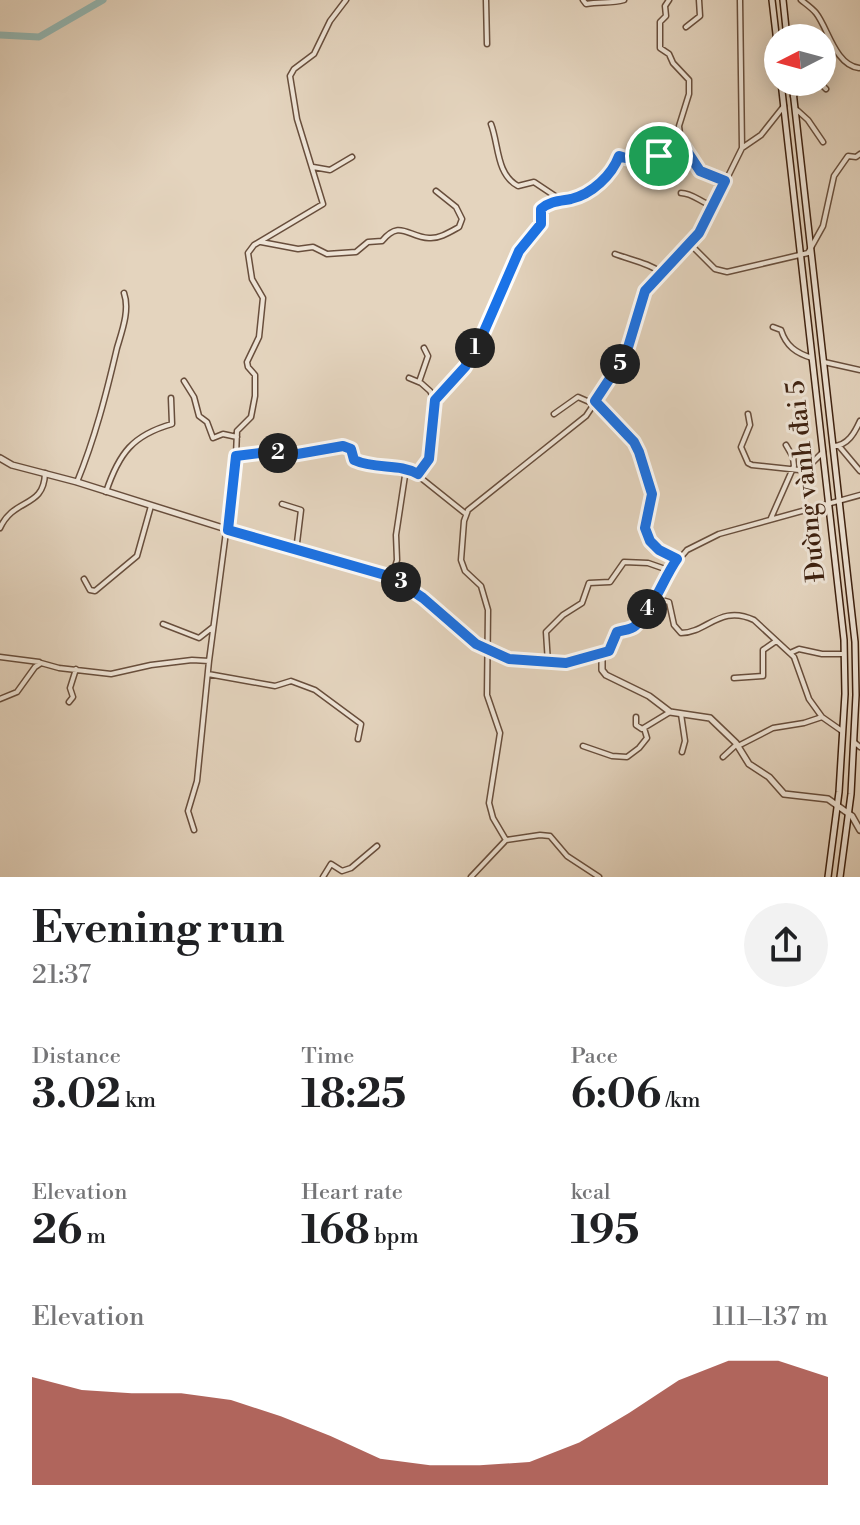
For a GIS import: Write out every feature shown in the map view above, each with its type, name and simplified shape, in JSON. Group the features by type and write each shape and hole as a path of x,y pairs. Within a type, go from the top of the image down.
{"main road":[{"path":"772,0 775,24"},
{"path":"783,0 786,24"},
{"name":"Đường vành đai 5","path":"783,96 844,654 838,806 828,877"},
{"name":"Đường vành đai 5","path":"793,96 858,654 849,813 840,877"},
{"path":"0,458 12,465 392,577 423,598 476,644 509,659 548,663 602,655 603,673 649,696 670,712 710,718 737,745 749,764 769,777 784,794 825,798 849,813 860,830"}],"street":[{"path":"194,830 187,815 197,781 209,661 228,530 237,429 250,418 255,396 255,373 247,365 259,337 263,298 253,281 247,257 249,249 323,202 297,119 290,76 294,69 314,54 330,21 346,0"},
{"path":"486,0 487,44"},
{"path":"583,0 586,4 599,1 611,4 624,0"},
{"path":"669,0 665,6 666,16 660,22 660,48 688,75 690,84 679,126 679,139 700,171 725,181"},
{"path":"686,27 700,16 699,0"},
{"path":"506,840 493,818 489,803 500,733 487,695 490,619 483,590 462,564 466,514 582,419 626,354 645,291 691,245 713,206 742,148 740,0"},
{"path":"801,0 816,14 831,45 851,66 859,68"},
{"path":"742,148 761,135 784,106"},
{"path":"795,108 808,120 823,142"},
{"path":"491,124 501,167 512,183 521,186 534,182 561,200"},
{"path":"435,400 463,370 481,339 519,251 541,224 541,209 561,200 575,198 591,189 613,170 619,156 633,160 663,155 679,139"},
{"path":"691,245 715,269 727,272 801,256 811,250 823,226 834,176 848,156 860,154"},
{"path":"313,167 330,170 352,157"},
{"path":"259,242 298,249 313,247 329,254 356,252 368,242 382,241 388,233 397,230 432,238 459,227 462,219 456,207 436,191"},
{"path":"681,193 713,206"},
{"path":"615,254 652,265 662,273"},
{"path":"77,482 95,439 105,402 125,321 127,303 124,293"},
{"path":"773,327 781,330 790,347 812,358"},
{"path":"419,382 428,356 424,348"},
{"path":"823,362 860,370"},
{"path":"409,378 430,391 435,400 429,459 418,474"},
{"path":"184,381 194,397 199,416 207,422 213,438 223,434 237,437"},
{"path":"554,414 578,397 594,402 634,442 652,494 645,528 650,541 659,550 677,559"},
{"path":"106,492 114,471 132,442 147,436 155,428 172,424 171,398"},
{"path":"748,414 750,425 741,447 748,463 767,468 807,468 823,452"},
{"path":"860,421 856,433 836,446 860,471"},
{"path":"771,518 792,470 793,457 786,445"},
{"path":"236,456 268,452 292,455 343,446 351,449 354,460 365,465 406,468 418,474 466,514"},
{"path":"392,577 398,556 396,535 406,468"},
{"path":"0,528 13,510 41,494 45,486 45,473"},
{"path":"602,655 611,649 617,632 635,626 677,559 687,550 711,536 860,495"},
{"path":"282,504 299,508 302,512 296,551"},
{"path":"84,579 90,590 95,591 137,556 151,506"},
{"path":"548,663 546,632 563,615 582,603 589,583 610,582 624,562 648,563 669,571"},
{"path":"655,598 669,602 674,625 681,633 690,632 718,617 745,616 754,620 790,653 806,694 822,717 843,732"},
{"path":"163,624 199,638 215,625"},
{"path":"734,678 763,676 763,650 776,641"},
{"path":"790,653 799,649 822,654 844,654"},
{"path":"0,657 116,674 151,665 209,661"},
{"path":"0,699 17,692 41,663"},
{"path":"69,702 73,697 70,688 76,669"},
{"path":"208,674 275,686 291,681 315,690 361,724 358,739"},
{"path":"636,717 636,725 642,729 670,712"},
{"path":"681,714 685,741 682,752"},
{"path":"723,757 737,745 773,728 822,717"},
{"path":"583,746 612,756 627,757 647,738 644,728"},
{"path":"854,742 860,747"},
{"path":"471,877 506,840 540,835 550,836 567,856 599,877"},
{"path":"323,877 331,864 340,870 349,870 377,846"}],"waterway":[{"path":"0,35 39,37 103,0"}],"route":[{"path":"679,139 700,171 725,181 691,245 645,291 624,359 595,401 634,442 639,452 652,494 646,535 659,550 677,559 660,584 654,601 635,626 615,634 609,651 566,663 509,659 476,644 406,584 392,577 228,530 236,456 268,452 292,455 343,446 351,449 354,460 365,465 406,468 418,474 429,459 435,400 463,370 481,339 519,251 541,224 543,206 575,198 591,189 613,170 619,156 633,160 659,156 667,153 679,139"}]}
